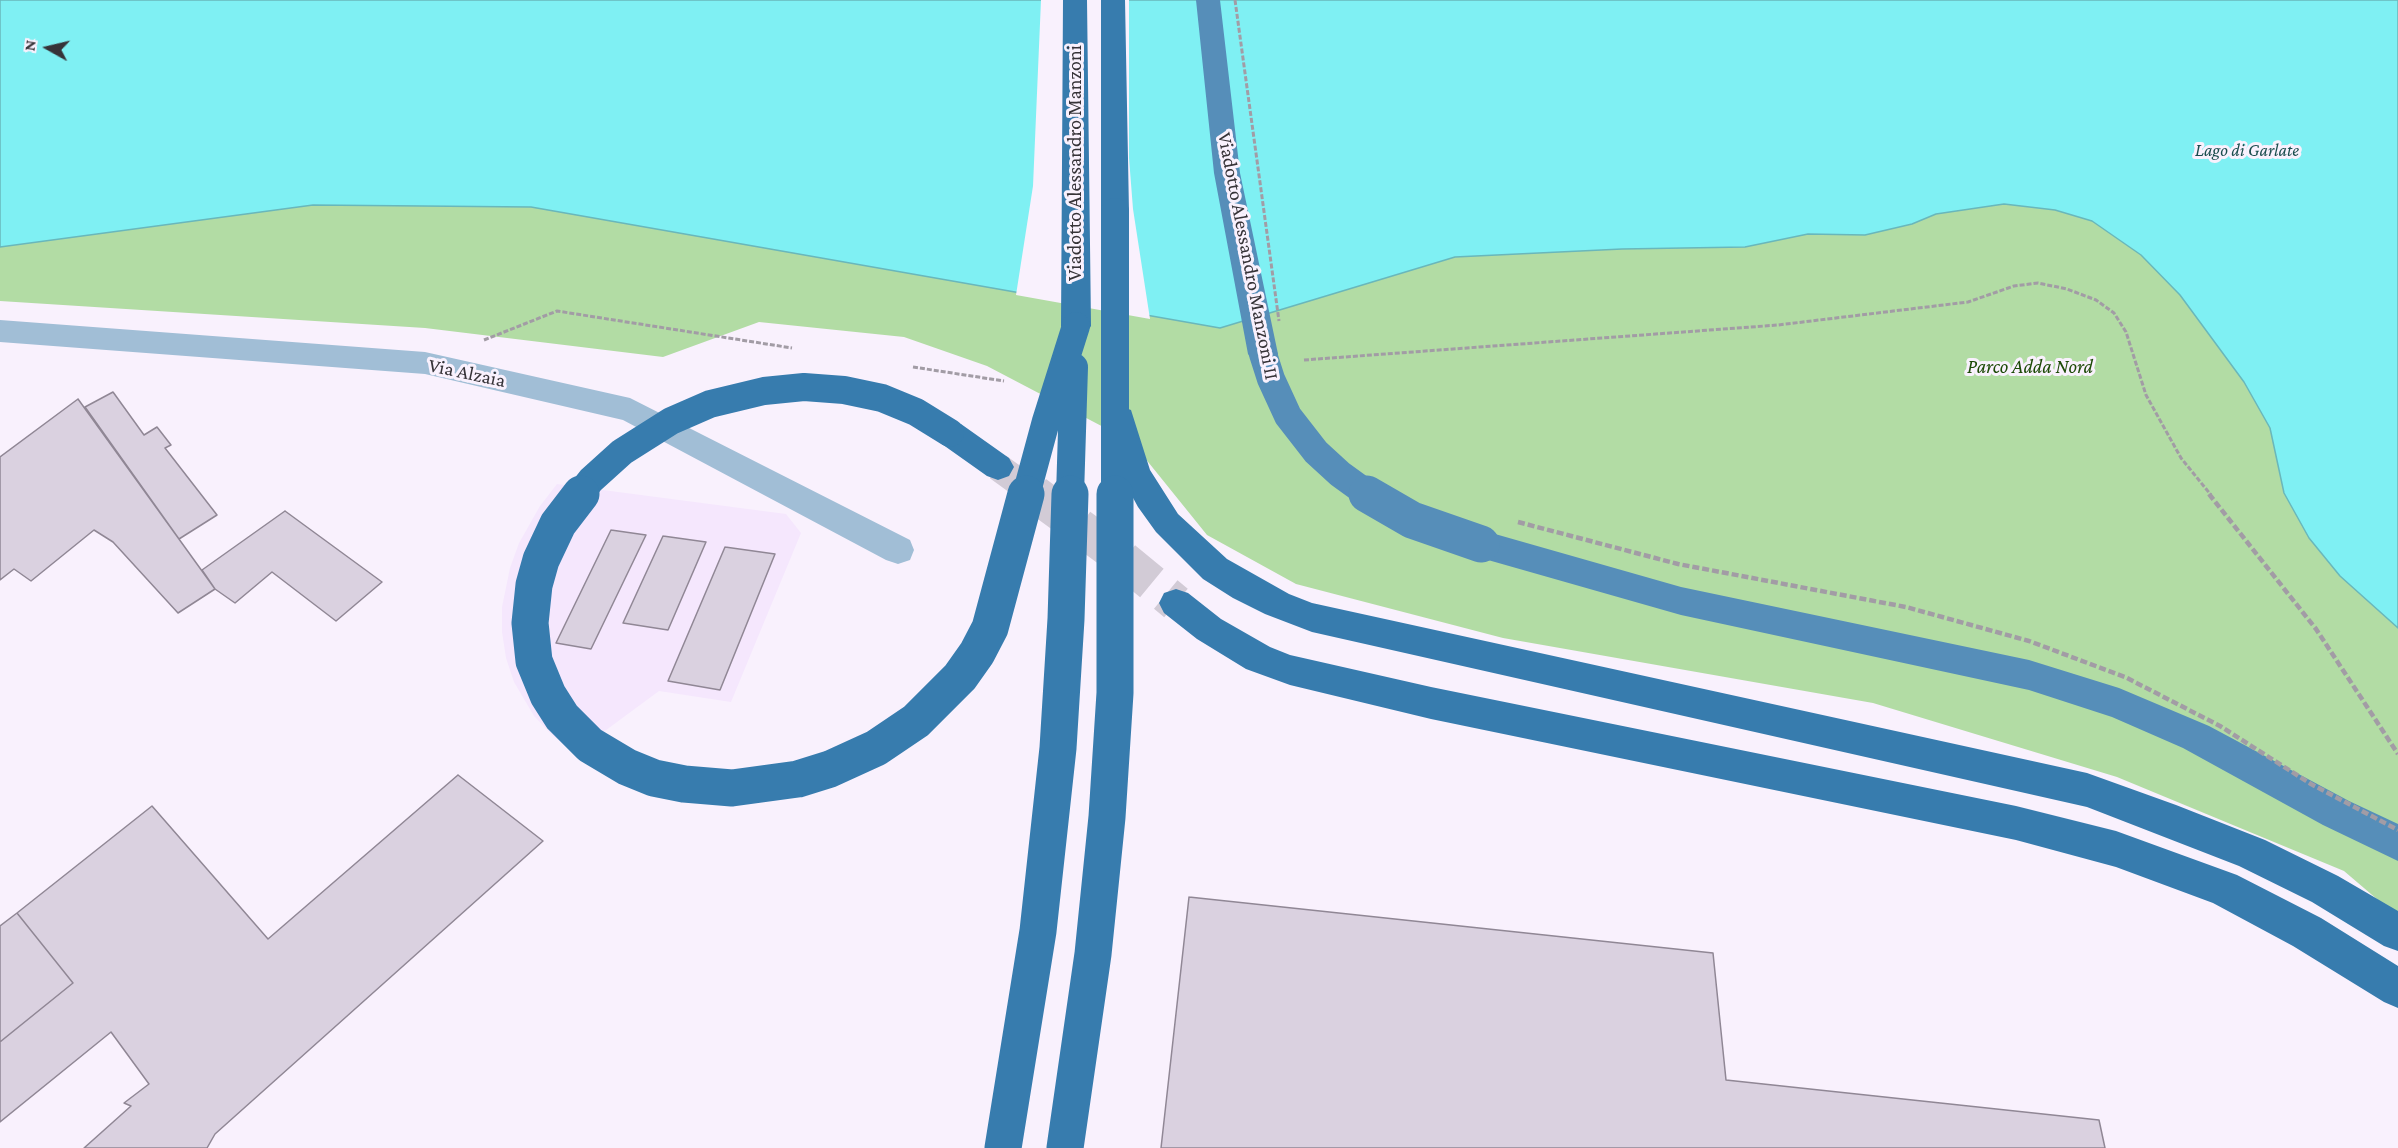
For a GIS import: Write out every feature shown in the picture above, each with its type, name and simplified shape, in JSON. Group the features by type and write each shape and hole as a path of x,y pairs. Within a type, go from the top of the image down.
{"highway":[{"name":"Viadotto Alessandro Manzoni","path":"1003,1148 1038,931 1058,748 1066,619 1076,326 1075,0"},
{"name":"Viadotto Alessandro Manzoni","path":"1113,0 1114,213"},
{"path":"1114,213 1120,418 1128,452 1141,485 1167,523 1215,568 1245,588 1277,604 1312,617 2087,790 2176,822 2252,853 2325,889 2398,932"},
{"path":"1065,1148 1093,954 1107,817 1115,693 1114,213"},
{"path":"998,466 916,412 882,398 844,390 798,387 750,393 710,404 670,421 622,452 582,491 558,524 541,560 534,585 530,623 534,661 542,684 562,717 590,745 627,767 654,778 684,784 732,788 798,779 830,769 876,748 916,721 960,677 977,653 990,628 1046,421 1076,326"},
{"path":"1176,603 1209,629 1258,658 1290,670 1431,703 2016,823 2116,849 2224,888 2307,932 2398,988"}],"main road":[{"name":"Viadotto Alessandro Manzoni II","path":"1208,0 1227,173 1266,366 1282,404 1297,429 1316,452 1366,494 1412,520 1481,544 1681,601 2029,675 2119,704 2196,737 2336,813 2398,843"}],"street":[{"name":"Via Alzaia","path":"0,331 425,363 630,410 898,550"}],"path":[{"path":"1235,0 1280,328"},
{"path":"1302,360 1778,325 1968,302 2014,286 2038,284 2067,289 2096,300 2114,313 2126,332 2146,395 2181,458 2316,629 2398,754"},
{"path":"425,363 557,311 792,348"},
{"path":"910,367 1004,381"},
{"path":"1513,520 1678,564 1906,607 2030,641 2125,677 2220,726 2311,784 2398,830"}],"shaded area":[{"path":"557,484 786,514 801,533 731,702 659,691 575,753 553,736 534,716 514,682 506,658 502,632 502,607 510,568 519,543 540,506"}],"green space":[{"name":"Parco Adda Nord","path":"0,0 2398,0 2398,917 2344,871 2117,777 1873,703 1503,638 1296,584 1207,535 1132,442 987,366 904,337 759,322 663,357 425,328 0,301"}],"water":[{"name":"Lago di Garlate","path":"0,0 2398,0 2398,628 2340,576 2309,538 2284,493 2270,428 2244,382 2180,295 2141,255 2092,221 2055,210 2004,204 1936,214 1912,224 1865,235 1808,234 1745,247 1622,249 1455,257 1220,328 531,207 313,205 0,247"}],"pier":[{"path":"1041,0 1129,0 1129,158 1133,209 1150,319 1016,295 1033,186"}],"building":[{"path":"113,392 144,435 157,427 171,445 165,448 217,515 179,539 85,407"},
{"path":"78,399 215,589 178,613 113,542 94,530 31,581 14,569 0,580 0,457"},
{"path":"285,511 382,582 336,621 272,572 235,603 215,589 202,570"},
{"path":"611,530 646,535 591,649 556,643"},
{"path":"663,536 706,542 668,630 623,623"},
{"path":"725,547 775,554 720,690 668,681"},
{"path":"458,775 543,841 215,1134 207,1148 84,1148 131,1106 124,1103 149,1084 111,1032 0,1122 0,1042 73,983 17,913 152,806 268,939"},
{"path":"1189,897 1713,953 1726,1080 2099,1120 2105,1148 1161,1148"},
{"path":"17,913 73,983 0,1042 0,926"}],"tunnel":[{"path":"998,467 1037,495"},
{"path":"1035,494 1119,556 1176,603"}]}
